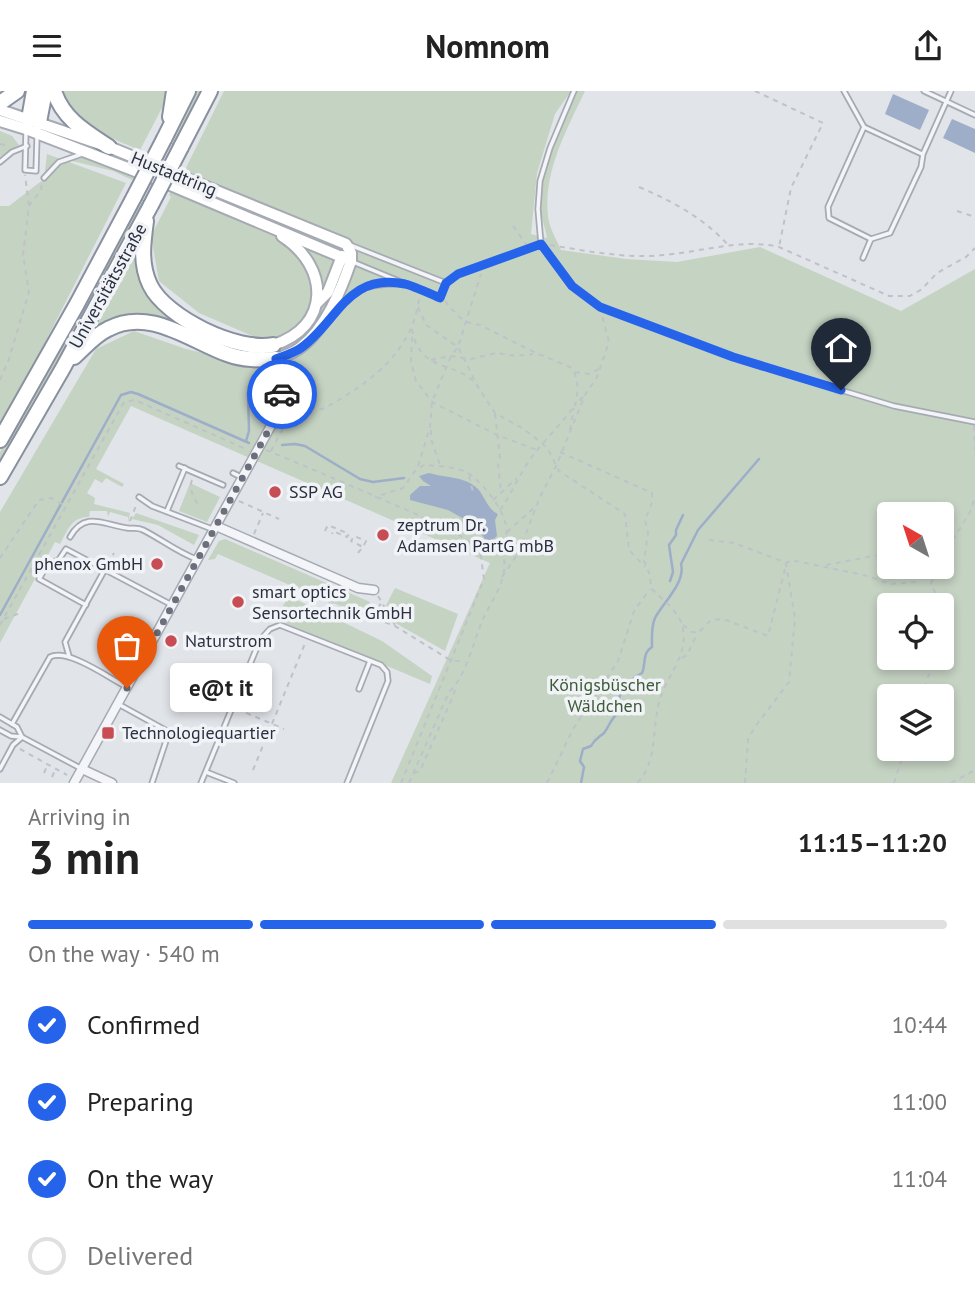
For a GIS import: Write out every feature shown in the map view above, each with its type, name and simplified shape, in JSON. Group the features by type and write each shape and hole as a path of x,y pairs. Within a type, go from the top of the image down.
{"highway":[{"path":"0,103 17,91"},
{"path":"33,126 34,91"},
{"path":"33,126 45,91"},
{"path":"54,91 58,103 69,118 109,147"},
{"path":"166,135 174,91"},
{"name":"Universitätsstraße","path":"0,440 77,304 188,91"},
{"name":"Universitätsstraße","path":"0,477 63,368 210,91"},
{"path":"149,209 143,257 150,286 158,297 182,317 217,336 264,347 274,352"},
{"path":"63,368 102,332 122,323 135,322 154,323 171,328 229,355 255,360 274,352"}],"street":[{"name":"Hustadtring","path":"0,110 87,152 347,259 340,289 314,336 300,349 274,352"},
{"name":"Hustadtring","path":"0,121 33,126 109,147 346,244"},
{"name":"Hustadtring","path":"265,225 288,239 305,255 314,270 317,303"},
{"path":"75,782 278,412 282,400 282,383 274,352 298,333 314,313 317,303 328,292 352,253 346,244"},
{"path":"215,528 358,587 374,590"},
{"path":"82,769 112,783"}],"lane":[{"path":"575,91 550,148 540,181 538,209 541,244 572,286 600,307 733,357 894,406 975,422"},
{"path":"844,91 864,127 923,154"},
{"path":"924,91 975,115"},
{"path":"864,127 828,207 829,218 871,239 890,233 921,167 923,154 951,91"},
{"path":"33,126 36,170 26,170 27,146 33,126"},
{"path":"0,162 12,152 27,146"},
{"path":"44,178 58,162 87,152"},
{"path":"863,258 871,239"},
{"name":"Hustadtring","path":"346,244 446,283"},
{"path":"440,297 446,283 458,274 541,244"},
{"name":"Hustadtring","path":"347,259 440,297"},
{"name":"Hustadtring","path":"314,336 348,297 364,287 405,284"},
{"path":"179,466 223,485"},
{"path":"167,511 185,468"},
{"path":"233,473 242,478"},
{"path":"139,497 152,506 215,528"},
{"path":"70,537 75,527 83,522 107,521 127,528 140,528 198,559"},
{"path":"86,605 39,579 49,562 58,561 65,549 173,605"},
{"path":"69,656 65,642 104,571"},
{"path":"201,783 265,633 273,627 283,625 384,668 388,681 346,783"},
{"path":"12,724 50,657 55,654 69,656 127,688"},
{"path":"359,689 370,661"},
{"path":"118,704 169,732 152,783"},
{"path":"0,717 17,727 22,737"},
{"path":"0,730 11,736 22,737 82,769"},
{"path":"0,769 13,745 22,737"},
{"path":"206,772 234,783"}],"path":[{"path":"755,91 824,123 791,188 779,247"},
{"path":"0,380 27,304 28,279 23,254 29,206 24,181 26,170"},
{"path":"29,206 41,190 44,178"},
{"path":"639,187 692,213 716,231 730,247"},
{"path":"957,211 975,217"},
{"path":"513,226 529,247"},
{"path":"541,244 605,253 660,256 762,243 779,247 889,296 911,296 937,273 975,248"},
{"path":"440,466 431,439 432,402 450,356 458,347 485,263"},
{"path":"270,452 289,419 304,409 322,409 366,383 380,371 397,352 411,328 422,291"},
{"path":"440,297 466,322 480,325 570,367 579,390 569,435"},
{"path":"418,307 426,325 458,347 478,387"},
{"path":"500,511 542,443 561,425 597,377 609,342 600,307"},
{"path":"411,328 411,362 416,381 432,402 497,435 537,450"},
{"path":"412,337 425,356 470,377 495,413 542,443 559,471 625,514 629,550 647,568"},
{"path":"431,360 450,356 471,359 496,353 516,356 536,353"},
{"path":"574,372 590,374 600,368"},
{"path":"414,773 421,771 502,577 519,552 585,395"},
{"path":"0,625 124,401 130,399 257,450 270,452 451,530 480,548 492,550 504,541"},
{"path":"495,413 501,493"},
{"path":"975,422 975,450"},
{"path":"375,497 403,488 418,467 430,426"},
{"path":"547,783 573,729 618,661 634,611 651,588 650,575 644,561 648,533 645,520 652,502 652,492 560,452"},
{"path":"418,467 440,466 464,471 479,481 500,511 507,533"},
{"path":"195,473 190,484 193,498 198,504"},
{"path":"469,474 473,492"},
{"path":"493,500 521,475"},
{"path":"127,528 139,497"},
{"path":"954,536 970,512 975,497"},
{"path":"0,558 39,500 51,498 65,505"},
{"path":"232,498 279,519"},
{"path":"502,577 507,533 537,505"},
{"path":"251,541 263,512"},
{"path":"325,531 328,525 349,534 347,537 333,531 332,534"},
{"path":"709,540 734,543 786,564"},
{"path":"358,552 363,547"},
{"path":"401,783 484,579 480,548"},
{"path":"104,571 114,553"},
{"path":"822,565 877,554"},
{"path":"680,659 687,655 698,633 710,620 723,619 768,636 786,564 791,560 822,565 890,584 916,582 920,579"},
{"path":"745,783 748,740 789,682 795,618 786,564"},
{"path":"651,588 666,601 682,624 698,633"},
{"path":"284,596 291,589 300,591 361,616 395,626 450,660 467,662"},
{"path":"374,590 395,626"},
{"path":"374,618 382,603"},
{"path":"4,619 23,612"},
{"path":"637,783 643,778 653,751 653,731 661,695 680,659 682,624"},
{"path":"253,770 308,635"},
{"path":"409,783 449,692 455,687"},
{"path":"233,707 284,729"},
{"path":"169,732 173,728 197,741"},
{"path":"13,745 75,782"},
{"path":"894,783 901,761"},
{"path":"44,773 48,765"},
{"path":"52,777 55,769"},
{"path":"951,783 975,770"}],"green space":[{"path":"62,91 165,91 165,102 140,150 105,135 84,121 68,103"},
{"path":"196,91 202,91 175,145 170,143"},
{"name":"Königsbüscher Wäldchen","path":"224,91 571,91 555,114 537,173 531,234 547,238 541,212 541,197 547,165 557,134 577,91 585,91 558,151 549,183 549,220 561,250 626,259 677,262 760,247 901,311 975,269 975,783 391,783 490,563 131,406 96,469 124,484 122,487 106,478 102,483 95,479 87,493 95,498 94,504 130,513 128,523 128,517 110,512 108,517 107,511 90,511 89,517 74,522 60,544 55,542 0,643 0,512 96,349 134,331 186,349 263,367 260,355 231,349 170,322 91,332 137,246 147,290 240,350 260,352 257,338 199,313 159,281 151,236 171,197 169,195 172,189 175,190"},
{"path":"0,131 12,136 19,145 0,157"},
{"path":"47,154 126,183 26,380 0,424 0,206 9,206 44,179"},
{"path":"78,157 135,175 132,180 113,171 68,160"},
{"path":"141,199 146,201 0,466 0,452 65,340"},
{"path":"190,483 220,497 207,522 179,511"},
{"path":"136,513 199,535 194,545 158,525 132,519"},
{"path":"225,539 370,602 366,615 292,588 218,554 215,559 208,560 219,541"},
{"path":"395,588 458,614 445,651 381,615"},
{"path":"289,596 382,641 432,676 430,684 275,619"}],"water":[{"path":"893,94 929,110 920,130 885,114"},
{"path":"952,119 975,129 975,153 943,138"},
{"path":"429,473 460,479 477,488 491,509 498,514 495,520 497,536 493,540 486,540 473,524 448,510 410,500 410,495 420,486 431,486 419,476"}],"waterway":[{"path":"0,615 121,395 131,392 138,394 249,443"},
{"path":"246,441 249,431 248,392"},
{"path":"282,445 305,446 360,479 373,482 404,478"},
{"path":"581,783 584,767 580,761 583,749 591,746 604,733 617,714 622,689 642,673 645,655 652,647 655,618 677,585 682,571 681,564 698,530 759,459"},
{"path":"670,581 673,572 669,545 676,535 683,515"}],"way so far":[{"path":"127,688 272,424 282,394"}],"place":[{"name":"SSP AG","path":"275,492"},
{"name":"zeptrum Dr. Adamsen PartG mbB","path":"383,535"},
{"name":"phenox GmbH","path":"157,564"},
{"name":"smart optics Sensortechnik GmbH","path":"238,602"},
{"name":"Naturstrom","path":"171,641"},
{"name":"e@t it","path":"127,688"},
{"name":"Technologiequartier","path":"108,733"}],"route":[{"path":"282,394 276,359 300,349 348,297 364,287 405,284 440,298 446,283 458,274 541,244 572,286 600,307 733,357 841,390"}]}
